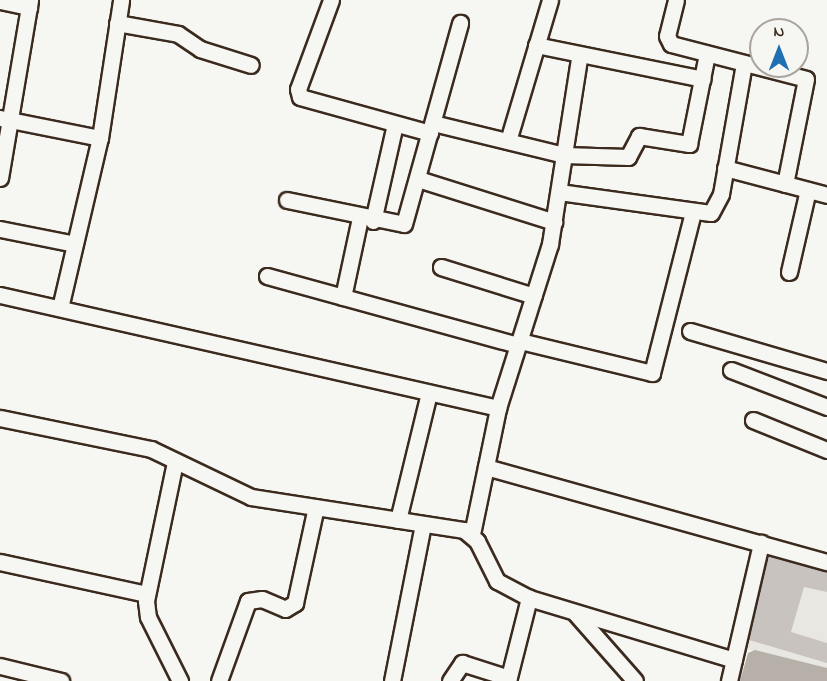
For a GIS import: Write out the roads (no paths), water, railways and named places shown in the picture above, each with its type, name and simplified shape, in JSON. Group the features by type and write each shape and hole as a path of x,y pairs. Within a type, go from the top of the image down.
{"street":[{"path":"60,308 100,138 121,0"},
{"path":"331,0 298,93 395,123 508,141 564,155 628,157 639,136 689,144 707,54"},
{"path":"508,141 550,0"},
{"path":"676,0 667,40 707,54 806,79 785,184"},
{"path":"0,1 30,4 5,119 0,178"},
{"path":"117,23 178,34 200,50 251,64"},
{"path":"287,200 367,219 404,224 460,23"},
{"path":"536,45 579,58 703,79"},
{"path":"579,58 555,222 498,408 472,534 497,581 530,598 576,614 734,660"},
{"path":"559,192 711,213 718,206 744,63"},
{"path":"5,119 100,138"},
{"path":"343,297 395,123"},
{"path":"726,168 827,195"},
{"path":"418,179 555,222"},
{"path":"789,272 808,190"},
{"path":"267,276 519,343 652,373 693,212"},
{"path":"0,229 75,244"},
{"path":"441,267 534,296"},
{"path":"0,294 498,408"},
{"path":"690,331 827,371"},
{"path":"731,370 827,407"},
{"path":"398,520 429,393"},
{"path":"0,418 140,446 238,493 472,534"},
{"path":"753,420 827,450"},
{"path":"175,462 147,594 148,617 180,681"},
{"path":"486,467 827,562"},
{"path":"219,681 248,601 262,599 285,609 295,603 316,507"},
{"path":"392,681 423,524"},
{"path":"729,681 761,543"},
{"path":"0,562 147,594"},
{"path":"450,681 462,663 508,679 530,598"},
{"path":"576,614 635,681"},
{"path":"0,666 61,681"}]}
